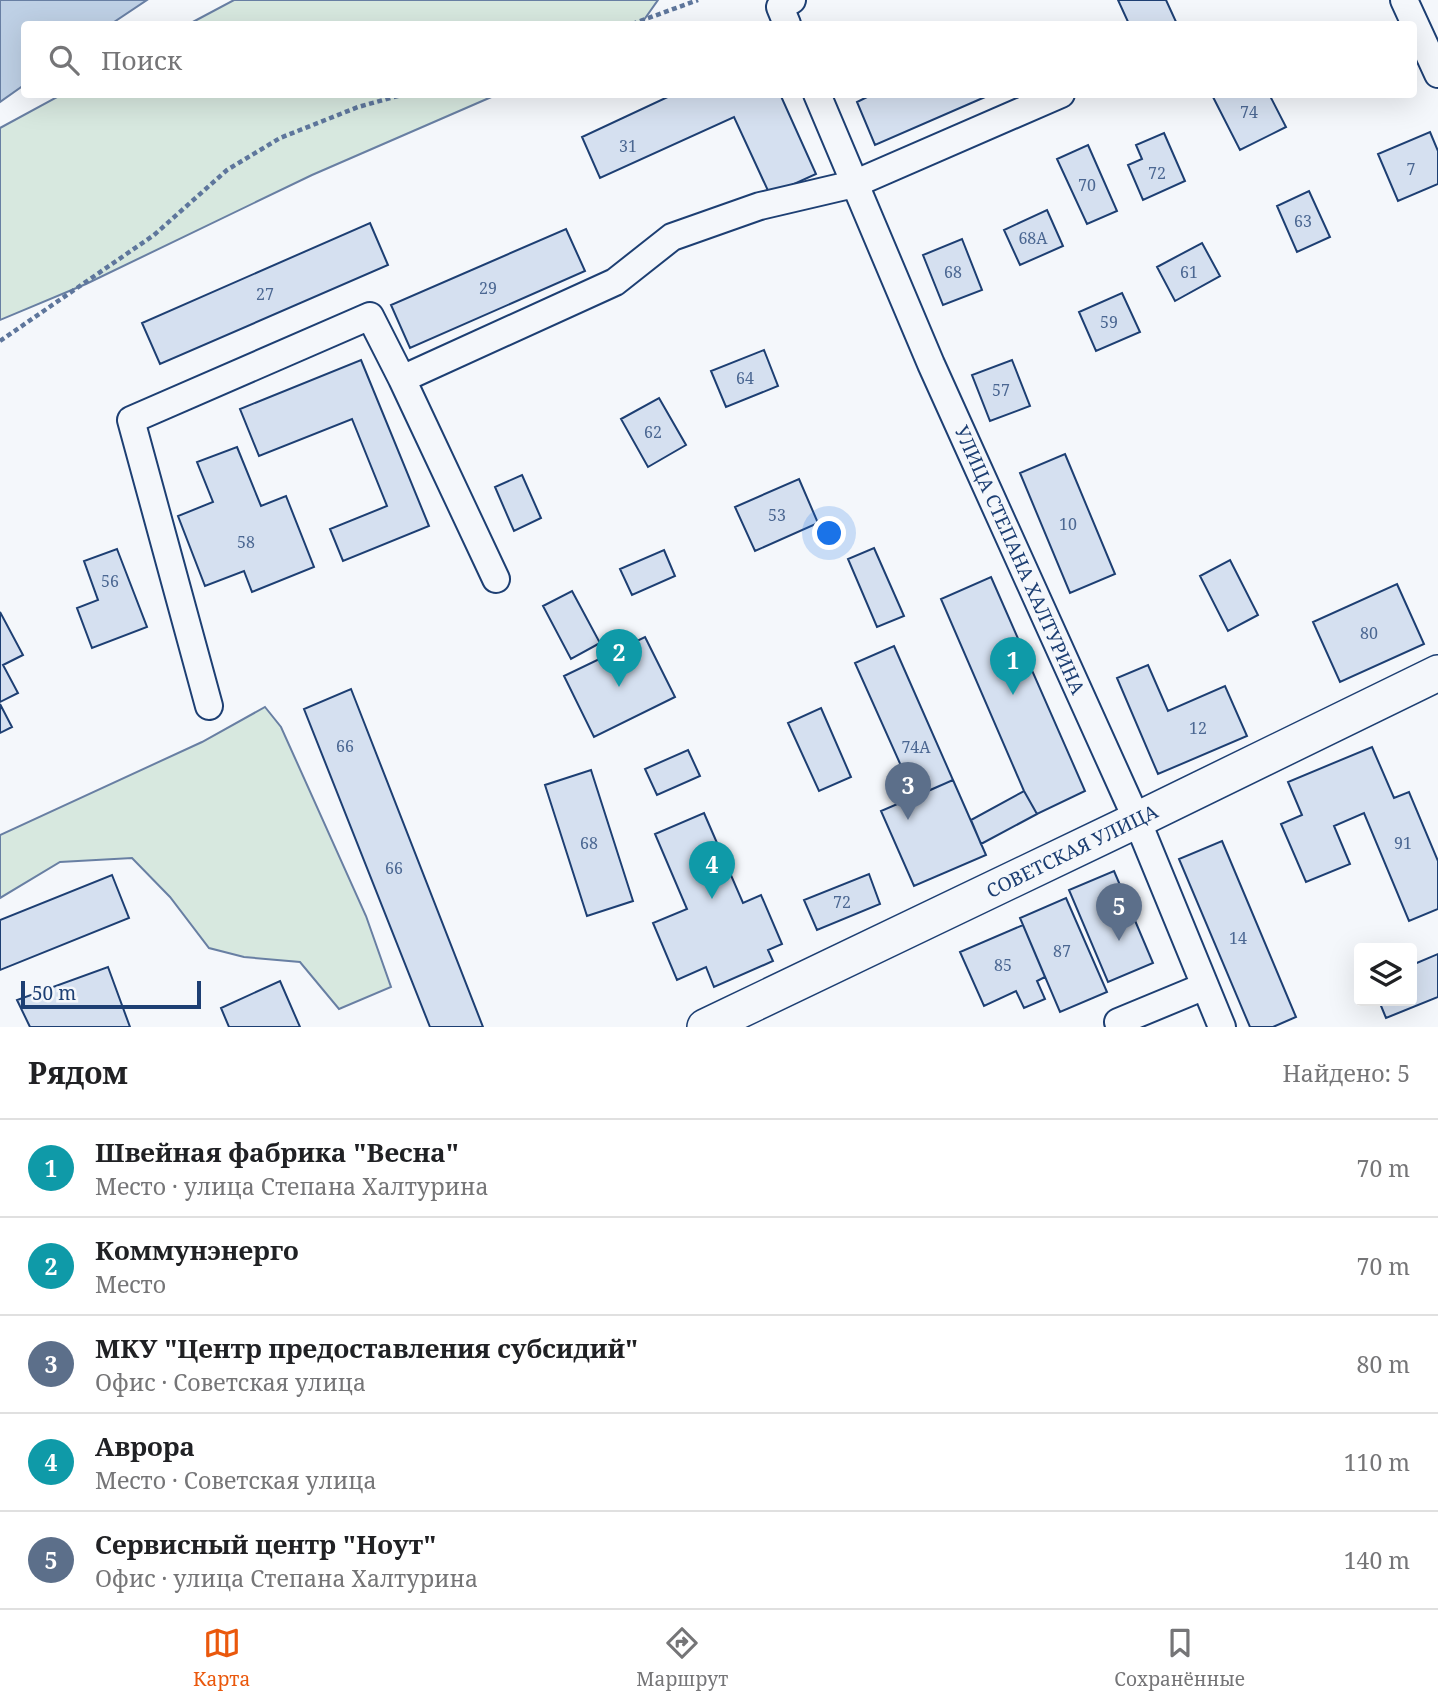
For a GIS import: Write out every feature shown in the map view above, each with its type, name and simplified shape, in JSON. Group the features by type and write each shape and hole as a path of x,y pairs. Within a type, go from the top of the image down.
{"main road":[{"name":"СОВЕТСКАЯ УЛИЦА","path":"705,1027 1438,673"}],"street":[{"path":"1404,0 1414,21"},
{"path":"1417,28 1438,74"},
{"name":"УЛИЦА СТЕПАНА ХАЛТУРИНА","path":"819,98 931,363 1137,820 1222,1027"},
{"path":"402,379 615,282 672,237 760,206 854,184 1051,98"},
{"path":"209,706 131,420 370,316 496,579"},
{"path":"1120,1027 1118,1023 1205,986"}],"path":[{"path":"640,21 698,0"},
{"path":"0,341 154,235 227,170 280,138 358,107 391,98"}],"shaded area":[{"path":"234,0 658,0 643,21 195,21"},
{"path":"55,98 489,98 312,175 86,284 0,320 0,128"},
{"path":"265,707 281,727 366,916 391,987 339,1009 300,962 244,957 209,948 170,897 132,858 60,862 0,898 0,835 202,742"}],"water":[{"path":"0,0 147,0 116,21 21,21 21,87 0,102"}],"building":[{"path":"1118,0 1166,0 1176,21 1128,21"},
{"path":"665,98 782,98 816,174 770,195 734,117 600,178 582,137"},
{"path":"865,98 983,98 875,145 857,102"},
{"path":"1214,98 1271,98 1286,127 1240,150"},
{"path":"1430,132 1438,151 1438,184 1398,201 1378,154"},
{"path":"1164,133 1185,181 1143,200 1128,165 1142,159 1136,145"},
{"path":"1088,145 1117,211 1087,224 1057,159"},
{"path":"1309,191 1330,237 1297,252 1277,206"},
{"path":"1047,210 1063,246 1020,265 1004,230"},
{"path":"370,223 388,265 160,364 142,323"},
{"path":"566,229 585,271 410,348 391,305"},
{"path":"962,239 982,290 943,305 923,255"},
{"path":"1202,243 1220,276 1175,301 1157,267"},
{"path":"1122,293 1140,332 1096,351 1079,312"},
{"path":"764,350 778,386 726,407 711,371"},
{"path":"361,360 429,526 343,561 330,529 387,506 352,419 259,456 240,409"},
{"path":"1012,360 1030,406 990,421 972,375"},
{"path":"659,398 686,445 648,467 621,419"},
{"path":"237,447 261,506 286,496 314,567 252,592 244,571 205,586 178,516 213,502 197,462"},
{"path":"1065,454 1115,574 1070,593 1020,473"},
{"path":"522,475 541,518 514,531 495,487"},
{"path":"799,479 818,523 755,551 735,507"},
{"path":"874,548 904,616 877,627 848,559"},
{"path":"117,549 147,627 92,648 77,608 98,600 84,561"},
{"path":"664,550 675,576 632,595 620,569"},
{"path":"1230,560 1258,615 1228,631 1200,576"},
{"path":"991,577 1085,791 1037,814 1024,791 941,599"},
{"path":"1397,584 1424,644 1340,682 1313,622"},
{"path":"572,591 600,643 571,659 543,606"},
{"path":"0,612 23,655 3,665 18,693 0,702"},
{"path":"645,637 675,697 594,737 564,676"},
{"path":"894,646 953,780 915,797 855,663"},
{"path":"1148,665 1168,711 1225,686 1247,736 1158,774 1117,678"},
{"path":"351,689 483,1027 430,1027 304,709"},
{"path":"0,704 12,727 0,733"},
{"path":"821,708 851,777 819,791 788,723"},
{"path":"1372,747 1394,798 1409,792 1438,861 1438,909 1409,921 1364,813 1334,826 1350,864 1306,882 1281,824 1302,815 1288,782"},
{"path":"688,750 700,776 657,795 645,769"},
{"path":"591,770 633,901 587,916 545,785"},
{"path":"953,780 986,855 914,886 881,811"},
{"path":"1024,791 1037,814 981,844 971,820"},
{"path":"704,813 743,903 761,895 782,944 768,950 773,961 714,987 706,967 677,980 653,923 687,909 655,834"},
{"path":"1222,841 1296,1017 1273,1027 1250,1027 1179,859"},
{"path":"1114,871 1153,963 1108,982 1069,890"},
{"path":"869,874 880,904 817,930 804,900"},
{"path":"112,875 129,918 0,970 0,920"},
{"path":"1066,898 1107,992 1060,1012 1020,918"},
{"path":"1023,925 1045,977 1037,981 1045,999 1024,1008 1016,991 984,1006 960,952"},
{"path":"1438,954 1438,997 1417,1005 1417,963"},
{"path":"108,967 130,1027 30,1027 17,1000"},
{"path":"280,981 300,1027 229,1027 221,1008"},
{"path":"1381,1006 1416,1006 1386,1018"}],"place":[{"name":"Коммунэнерго","path":"619,687"},
{"name":"Швейная фабрика \"Весна\"","path":"1013,695"},
{"name":"МКУ \"Центр предоставления субсидий\"","path":"908,820"},
{"name":"Аврора","path":"712,899"},
{"name":"Сервисный центр \"Ноут\"","path":"1119,941"}]}
